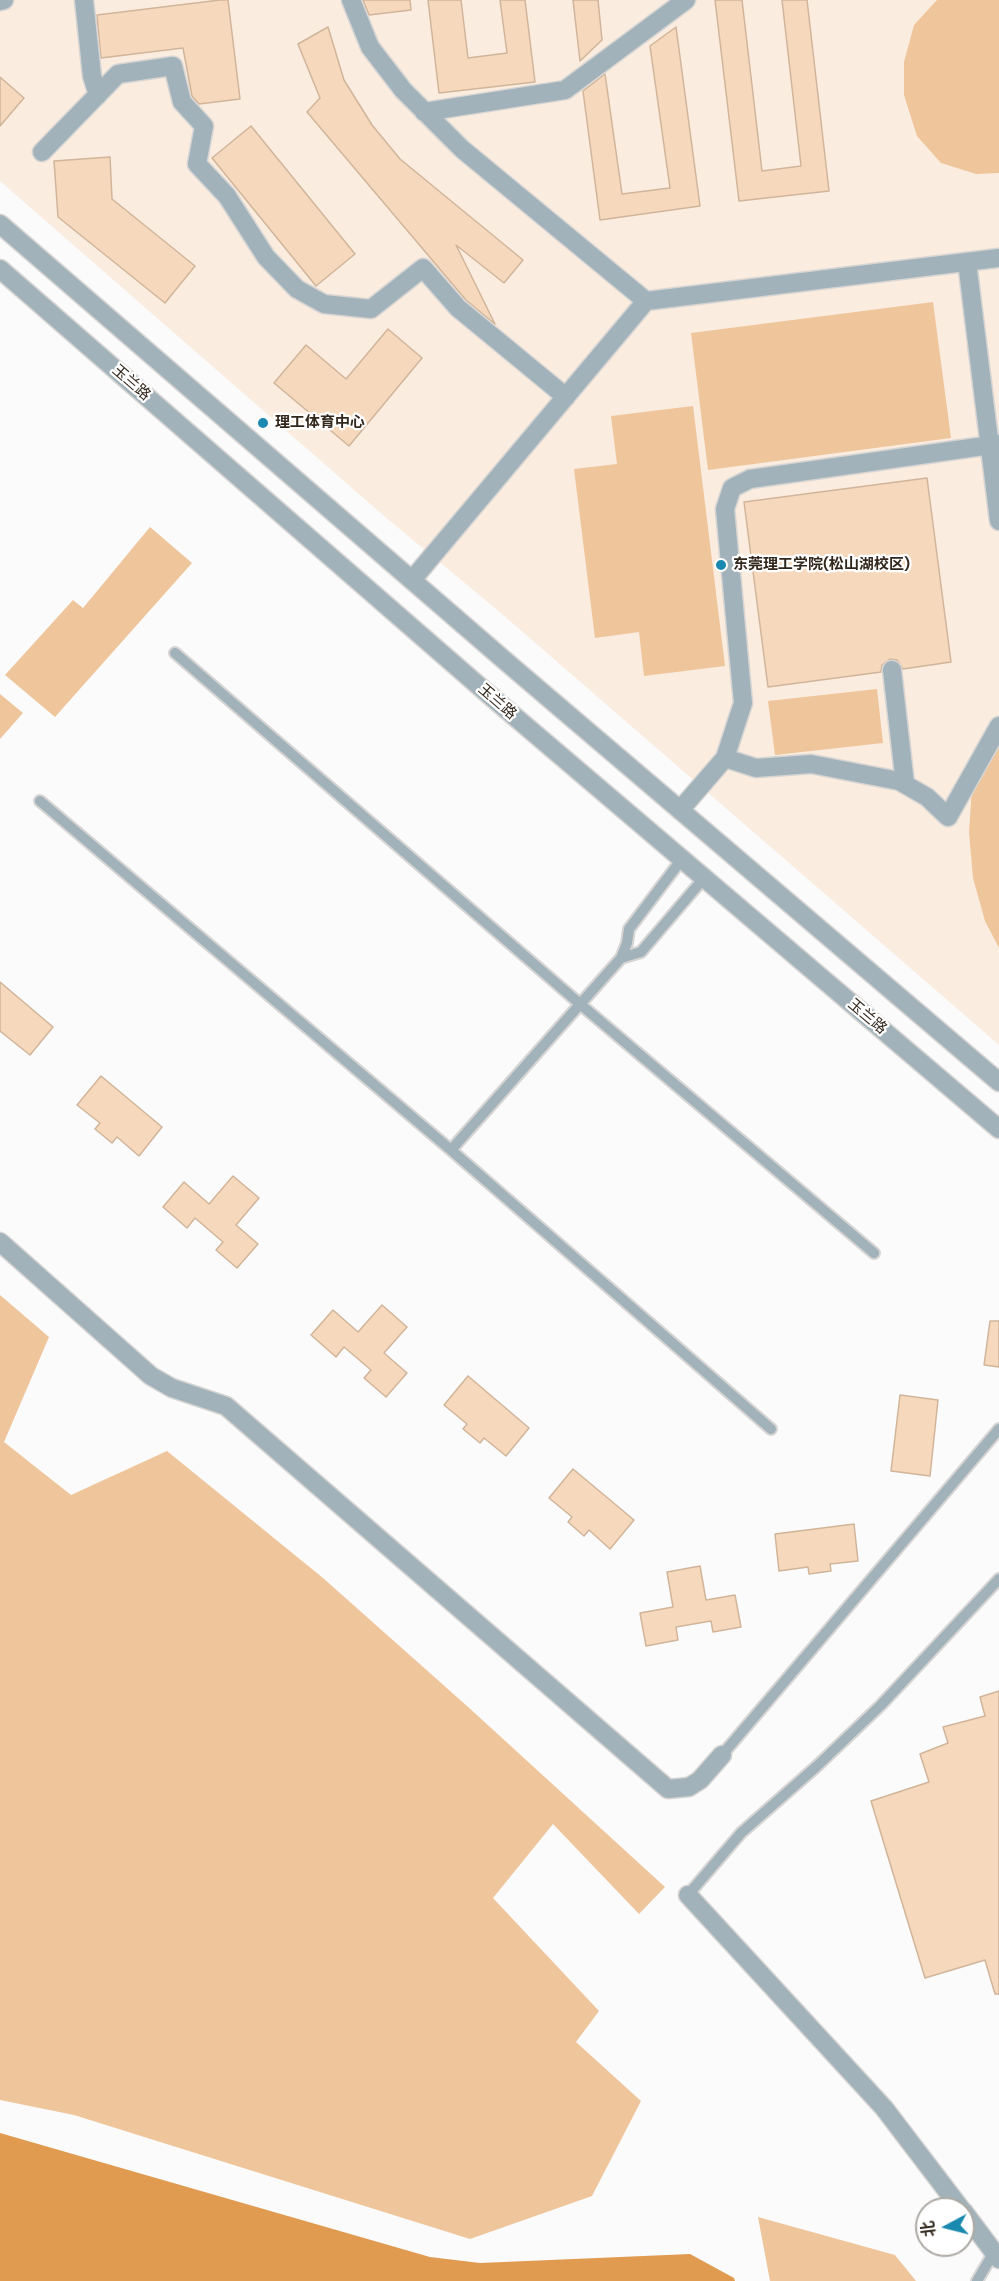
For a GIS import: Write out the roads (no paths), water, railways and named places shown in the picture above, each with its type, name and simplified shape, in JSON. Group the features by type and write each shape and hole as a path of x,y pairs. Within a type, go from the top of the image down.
{"street":[{"path":"84,0 92,76 98,95"},
{"path":"351,0 370,47 403,90 424,112 462,149 646,302"},
{"path":"424,112 565,90 686,0"},
{"path":"42,152 118,74 173,66 182,102 204,126 198,164 227,196 266,257 297,289 324,304 371,309 423,268 458,308 566,397"},
{"path":"0,224 999,1082"},
{"path":"412,580 646,302 999,258"},
{"path":"967,262 994,445 999,521"},
{"name":"玉兰路","path":"0,269 487,693 999,1129"},
{"path":"680,810 725,758 743,703 725,509 732,488 750,479 994,445"},
{"path":"892,670 905,784"},
{"path":"725,758 756,768 811,764 899,781 927,797 948,817 999,726"},
{"path":"0,1242 151,1376 172,1388 226,1406 668,1789 689,1786 700,1780 722,1755"},
{"path":"688,1895 884,2108 952,2197"},
{"path":"975,2227 996,2255"}],"lane":[{"path":"175,653 580,1004 874,1253"},
{"path":"40,801 451,1150 771,1429"},
{"path":"451,1150 621,958 629,929 682,859"},
{"path":"621,958 641,952 704,878"},
{"path":"722,1755 999,1430"},
{"path":"688,1895 741,1833 818,1766 880,1705 999,1580"},
{"path":"977,2281 996,2255"}],"place":[{"name":"理工体育中心","path":"263,423"},
{"name":"东莞理工学院(松山湖校区)","path":"721,565"}]}
